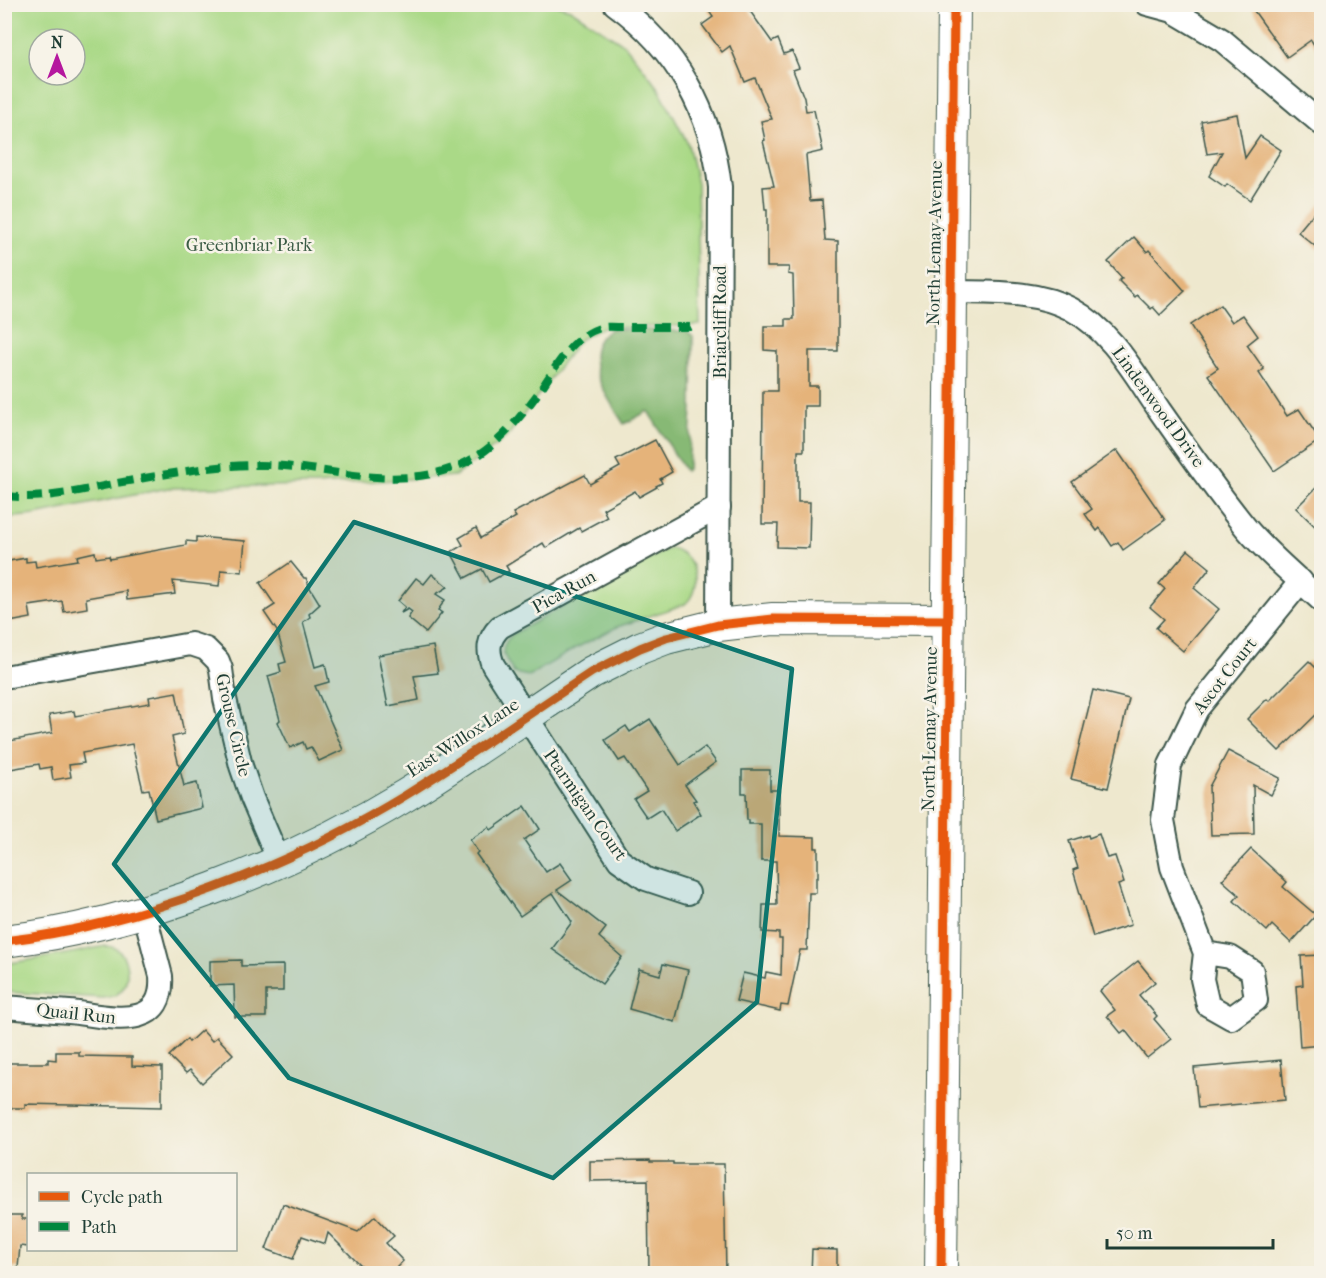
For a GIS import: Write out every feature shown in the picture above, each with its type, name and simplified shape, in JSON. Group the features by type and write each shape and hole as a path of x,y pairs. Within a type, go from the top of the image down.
{"main road":[{"name":"North Lemay Avenue","path":"942,1274 954,4"},
{"name":"East Willox Lane","path":"4,941 58,933 192,896 323,841 406,795 592,672 615,659 666,638 718,625 773,619 948,620"}],"street":[{"name":"Briarcliff Road","path":"615,4 653,37 687,81 698,101 713,142 718,164 720,187 718,625"},
{"path":"1147,4 1173,10 1222,40 1322,124"},
{"name":"Lindenwood Drive","path":"951,292 1011,293 1038,297 1071,309 1100,329 1126,361 1247,530 1322,601"},
{"name":"Pica Run","path":"525,717 493,665 489,647 495,632 500,627 719,507"},
{"name":"Ascot Court","path":"1205,953 1172,867 1163,820 1170,765 1197,709 1301,581"},
{"name":"Grouse Circle","path":"4,676 191,644 206,649 218,661 221,669 225,699 241,766 279,861"},
{"name":"Ptarmigan Court","path":"525,717 619,860 646,879 688,893"},
{"name":"Quail Run","path":"4,1008 71,1012 122,1019 144,1013 156,1001 162,985 144,911"}],"highlighted area":[{"path":"354,522 792,669 757,1002 553,1178 289,1078 114,864"}],"green space":[{"name":"Greenbriar Park","path":"5,4 553,4 570,9 625,45 658,87 688,144 697,183 700,325 601,328 579,340 507,437 455,476 316,485 168,488 35,515 5,518"},
{"path":"611,329 687,331 693,336 692,409 688,468 685,471 648,411 624,424 606,394 594,359 595,348 600,338"},
{"path":"669,548 685,556 694,571 694,589 685,604 617,627 529,676 514,673 505,658 503,649 513,634"},
{"path":"105,946 120,952 126,964 125,984 122,990 114,996 103,998 5,992 5,964"}],"building":[{"path":"704,4 745,4 772,42 778,39 784,54 792,51 799,68 793,70 804,98 806,111 814,110 823,151 806,155 810,201 822,200 825,240 838,241 838,351 809,351 809,386 818,386 818,406 804,406 804,451 798,451 798,502 810,502 809,548 777,547 778,524 762,524 763,391 777,391 777,351 764,350 764,326 786,326 786,319 794,319 793,275 788,274 789,267 767,267 767,209 765,209 763,187 774,186 763,141 765,140 761,121 772,119 755,78 745,82 730,46 722,52 702,25 713,17"},
{"path":"1249,4 1322,4 1322,57 1311,40 1287,57"},
{"path":"1237,114 1245,158 1260,136 1281,150 1250,200 1227,184 1225,187 1209,176 1222,152 1207,154 1201,121"},
{"path":"1322,203 1322,252 1298,232"},
{"path":"1134,237 1147,252 1149,250 1185,291 1160,315 1137,295 1135,297 1119,281 1122,278 1108,262"},
{"path":"1220,305 1232,322 1243,315 1258,336 1247,345 1264,369 1259,373 1287,416 1299,409 1320,440 1274,471 1208,375 1218,368 1190,325"},
{"path":"655,440 672,472 660,479 662,483 657,487 639,497 635,491 603,509 607,517 581,531 579,528 546,548 543,543 506,566 509,571 489,582 482,569 465,578 451,552 463,545 459,538 476,528 481,538 516,517 513,513 585,475 590,484 620,467 616,460"},
{"path":"1117,450 1165,520 1123,550 1118,542 1112,546 1100,528 1097,531 1085,514 1092,509 1072,482"},
{"path":"1322,482 1322,533 1296,508"},
{"path":"196,537 245,541 242,572 221,570 219,586 173,581 175,594 127,600 126,591 86,598 87,608 64,612 62,601 29,606 31,618 4,623 4,562 26,558 26,562 35,561 36,567 78,560 77,556 95,552 96,558 109,556 110,559 186,545 186,541 196,542"},
{"path":"1188,550 1210,568 1194,588 1219,609 1183,651 1156,628 1164,619 1150,607 1165,589 1159,584"},
{"path":"291,562 306,578 320,604 303,622 315,667 325,664 329,682 315,686 343,750 319,761 311,747 306,749 303,742 290,748 278,722 280,720 268,676 281,672 279,664 286,662 277,631 264,612 275,605 260,583"},
{"path":"432,574 448,587 436,594 445,600 438,610 442,613 426,633 408,618 412,612 408,609 401,613 405,607 398,601 416,578 424,584"},
{"path":"433,646 438,673 414,676 419,700 388,706 378,655"},
{"path":"1309,661 1322,674 1322,709 1279,751 1247,719 1267,699 1269,701"},
{"path":"1093,690 1129,699 1108,788 1071,779"},
{"path":"176,692 184,734 172,737 184,786 197,783 202,808 156,819 149,789 143,790 132,744 82,753 84,763 69,765 71,777 53,780 51,767 40,769 39,764 4,770 4,742 52,733 49,715 74,711 75,716 150,703 149,697"},
{"path":"650,719 680,765 705,747 716,762 685,785 696,800 693,801 701,814 675,831 661,809 647,818 634,799 647,791 625,758 619,761 605,740 626,726 630,732"},
{"path":"1228,751 1280,778 1271,795 1253,785 1254,834 1211,835 1209,787"},
{"path":"742,770 770,770 770,790 779,790 779,836 815,837 815,848 818,848 816,893 809,893 807,950 800,950 788,1006 781,1005 780,1011 736,1001 743,973 765,978 766,972 781,975 782,939 779,939 779,933 762,932 763,905 777,905 776,861 761,861 761,824 749,824 747,820 746,793 742,793"},
{"path":"525,806 540,829 524,840 546,872 560,863 572,880 557,890 606,928 599,937 622,957 602,984 552,949 572,922 553,893 520,916 476,854 478,852 470,840 489,827 491,830"},
{"path":"1099,834 1107,858 1115,856 1124,883 1118,885 1131,925 1093,937 1073,870 1078,868 1069,841"},
{"path":"1251,849 1287,882 1283,887 1316,915 1291,943 1272,925 1267,931 1234,901 1239,895 1222,880"},
{"path":"1322,955 1322,1045 1300,1047 1296,986 1303,985 1301,956"},
{"path":"241,960 241,966 283,965 283,991 266,991 266,1017 235,1017 234,985 210,986 210,961"},
{"path":"1138,961 1155,982 1139,995 1157,1016 1154,1019 1171,1039 1147,1058 1125,1030 1121,1033 1107,1016 1115,1010 1100,991"},
{"path":"663,964 688,970 675,1022 629,1009 639,969 660,975"},
{"path":"202,1030 212,1041 217,1037 233,1054 202,1083 190,1070 186,1073 169,1056 187,1039 189,1042"},
{"path":"56,1052 79,1052 79,1056 132,1057 132,1066 162,1067 162,1107 25,1104 25,1108 4,1108 4,1063 48,1063 48,1059 56,1060"},
{"path":"1281,1060 1285,1100 1198,1108 1194,1068"},
{"path":"650,1160 650,1162 673,1162 673,1164 724,1164 726,1274 649,1274 648,1180 590,1181 590,1161"},
{"path":"283,1204 358,1232 375,1216 394,1236 386,1243 403,1261 390,1274 369,1274 328,1233 325,1244 302,1236 293,1259 266,1249"},
{"path":"4,1215 22,1215 22,1219 27,1219 27,1247 20,1246 18,1268 4,1268"},
{"path":"812,1249 837,1250 837,1274 811,1274"}],"marked path":[{"path":"4,496 33,497 61,494 167,474 252,465 303,468 379,477 430,474 467,462 489,448 525,410 569,349 588,333 605,327 690,327 694,325"}],"cycle path":[{"path":"941,1274 954,4"},
{"path":"4,941 56,933 160,906 213,889 313,846 406,795 592,672 666,638 718,625 773,619 948,620"}]}
